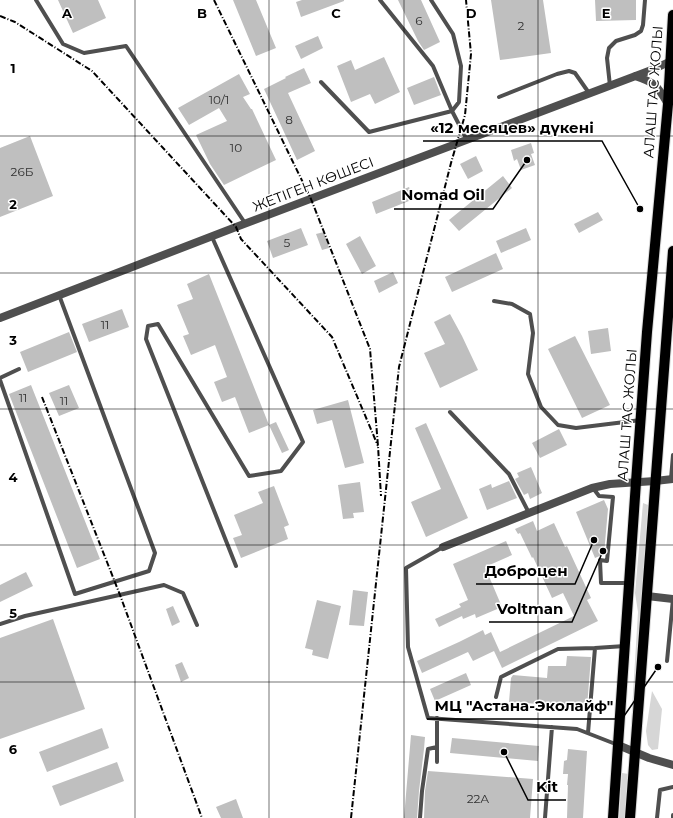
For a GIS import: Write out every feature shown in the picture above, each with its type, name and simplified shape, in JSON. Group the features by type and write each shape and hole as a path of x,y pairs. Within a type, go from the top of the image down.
{"main road":[{"name":"АЛАШ ТАС ЖОЛЫ","path":"613,818 647,332 672,61 673,15"},
{"path":"630,818 655,481 670,318 673,251"}],"street":[{"name":"ЖЕТІГЕН КӨШЕСІ","path":"0,318 610,86 672,61"},
{"path":"635,76 649,81 656,86 661,92 668,107"},
{"path":"443,547 592,488 610,484 672,480"},
{"path":"647,596 673,599"},
{"path":"618,745 649,758 673,765"}],"lane":[{"path":"36,0 63,44 84,53 126,46 245,224"},
{"path":"380,0 433,66 452,111 467,140"},
{"path":"321,82 370,132 452,111 458,102 460,66 453,34 431,0"},
{"path":"610,86 607,58 609,48 616,41 635,35 641,31 643,25 645,0"},
{"path":"499,97 557,74 569,71 575,73 589,94"},
{"path":"212,237 303,442 281,471 249,476 158,324 148,326 146,339 236,566"},
{"path":"19,369 0,379 75,594 149,572 155,554 59,295"},
{"path":"494,301 512,304 530,314 533,333 528,374 541,407 558,425 576,428 641,420"},
{"path":"450,412 509,474 529,513"},
{"path":"672,480 673,455"},
{"path":"592,488 599,496 613,497 607,561 600,560 601,583 630,583"},
{"path":"443,547 406,568 408,647 428,718 577,729 618,745"},
{"path":"0,624 25,616 164,585 184,593 197,624"},
{"path":"667,661 673,599"},
{"path":"496,697 501,677 558,649 625,646"},
{"path":"588,733 595,648"},
{"path":"437,718 437,762"},
{"path":"545,818 552,727"},
{"path":"420,818 428,749 437,747"},
{"path":"657,818 660,790 673,787"}],"shaded area":[{"path":"643,503 648,505 633,728 631,726 638,612 635,593"},
{"path":"652,691 662,709 658,749 652,750 648,745 646,731"},
{"path":"622,773 629,774 626,818 619,818"}],"building":[{"path":"58,0 98,0 106,18 73,33"},
{"path":"233,0 256,0 276,48 256,56"},
{"path":"302,0 344,1 301,17 296,2"},
{"path":"398,0 421,0 440,42 424,50"},
{"path":"491,0 543,0 551,53 500,60"},
{"path":"595,0 636,0 636,20 596,21"},
{"path":"318,36 323,48 301,59 295,46"},
{"path":"384,57 400,92 375,104 370,94 351,102 337,66 351,60 355,70"},
{"path":"304,68 311,83 288,93 315,151 297,160 264,89"},
{"path":"239,74 250,94 243,97 252,109 276,160 224,185 210,164 196,135 227,121 219,108 189,125 178,108"},
{"path":"434,77 441,95 414,105 407,88"},
{"path":"30,136 53,196 0,217 0,148"},
{"path":"531,143 534,153 531,154 535,165 521,170 517,159 514,161 511,150"},
{"path":"476,156 483,171 468,179 460,164"},
{"path":"503,176 512,188 459,231 449,220"},
{"path":"409,187 414,199 376,214 372,202"},
{"path":"598,212 603,220 579,233 574,224"},
{"path":"301,228 308,245 273,258 267,241"},
{"path":"526,228 531,240 501,253 496,241"},
{"path":"324,232 329,248 322,250 316,234"},
{"path":"360,236 376,266 362,274 346,244"},
{"path":"496,253 503,269 452,292 445,277"},
{"path":"393,272 398,283 379,293 374,281"},
{"path":"209,274 269,425 249,433 235,397 222,402 214,382 227,377 215,345 191,355 183,336 189,334 177,305 193,299 187,284"},
{"path":"122,309 129,327 89,342 82,324"},
{"path":"450,314 478,370 440,388 424,353 445,344 434,322"},
{"path":"608,328 611,351 591,354 588,331"},
{"path":"69,332 77,352 28,372 20,352"},
{"path":"575,336 610,405 582,418 548,349"},
{"path":"31,385 100,559 77,568 9,394"},
{"path":"69,385 79,408 59,416 49,393"},
{"path":"348,400 364,463 345,468 332,420 317,424 313,410"},
{"path":"276,422 289,450 282,453 269,425"},
{"path":"426,423 468,518 426,537 411,502 441,489 415,428"},
{"path":"559,429 567,445 540,458 532,443"},
{"path":"531,467 542,493 530,499 528,493 524,495 515,479 519,477 517,473"},
{"path":"509,481 517,498 487,510 479,489 491,484 492,488"},
{"path":"360,482 364,512 353,513 354,518 343,519 338,485"},
{"path":"274,486 289,525 284,527 288,539 241,558 233,538 242,535 234,515 263,503 258,492"},
{"path":"604,500 608,509 604,554 595,558 576,512"},
{"path":"533,521 537,531 554,523 565,547 567,546 591,598 587,600 598,621 502,668 494,651 473,661 468,652 422,673 417,661 483,630 485,635 491,632 500,652 574,616 563,593 552,598 533,557 532,558 520,533 518,534 515,529"},
{"path":"506,541 512,555 485,567 502,607 476,618 475,614 463,619 462,616 439,627 435,619 461,607 459,604 468,600 453,564"},
{"path":"26,572 33,586 0,602 0,585"},
{"path":"353,590 368,592 364,626 349,625"},
{"path":"317,600 341,606 328,659 312,655 313,650 305,648"},
{"path":"173,606 180,622 172,626 166,609"},
{"path":"53,619 85,709 0,739 0,638"},
{"path":"567,656 591,657 587,707 509,702 511,678 513,675 547,678 548,666 566,666"},
{"path":"182,662 189,678 181,682 175,665"},
{"path":"466,673 471,685 435,701 430,689"},
{"path":"102,728 109,748 47,772 39,752"},
{"path":"411,735 425,737 424,749 417,818 404,818"},
{"path":"452,738 539,746 538,761 450,753"},
{"path":"568,749 587,751 583,818 567,818 568,774 563,774 564,761 567,760"},
{"path":"117,762 124,781 60,806 52,786"},
{"path":"428,771 533,779 530,818 424,818 425,791"},
{"path":"236,799 243,818 221,818 216,807"}],"railway":[{"path":"214,0 311,199 370,349 381,496"},
{"path":"351,818 399,367 451,163 465,115 471,54 466,0"},
{"path":"0,16 15,22 92,71 236,227 241,239 332,337 378,446"},
{"path":"42,397 120,595 202,818"}],"place":[{"name":"Nomad Oil","path":"527,160"},
{"name":"«12 месяцев» дүкені","path":"640,209"},
{"name":"Доброцен","path":"594,540"},
{"name":"Voltman","path":"603,551"},
{"name":"МЦ \"Астана-Эколайф\"","path":"658,667"},
{"name":"Kit","path":"504,752"}]}
